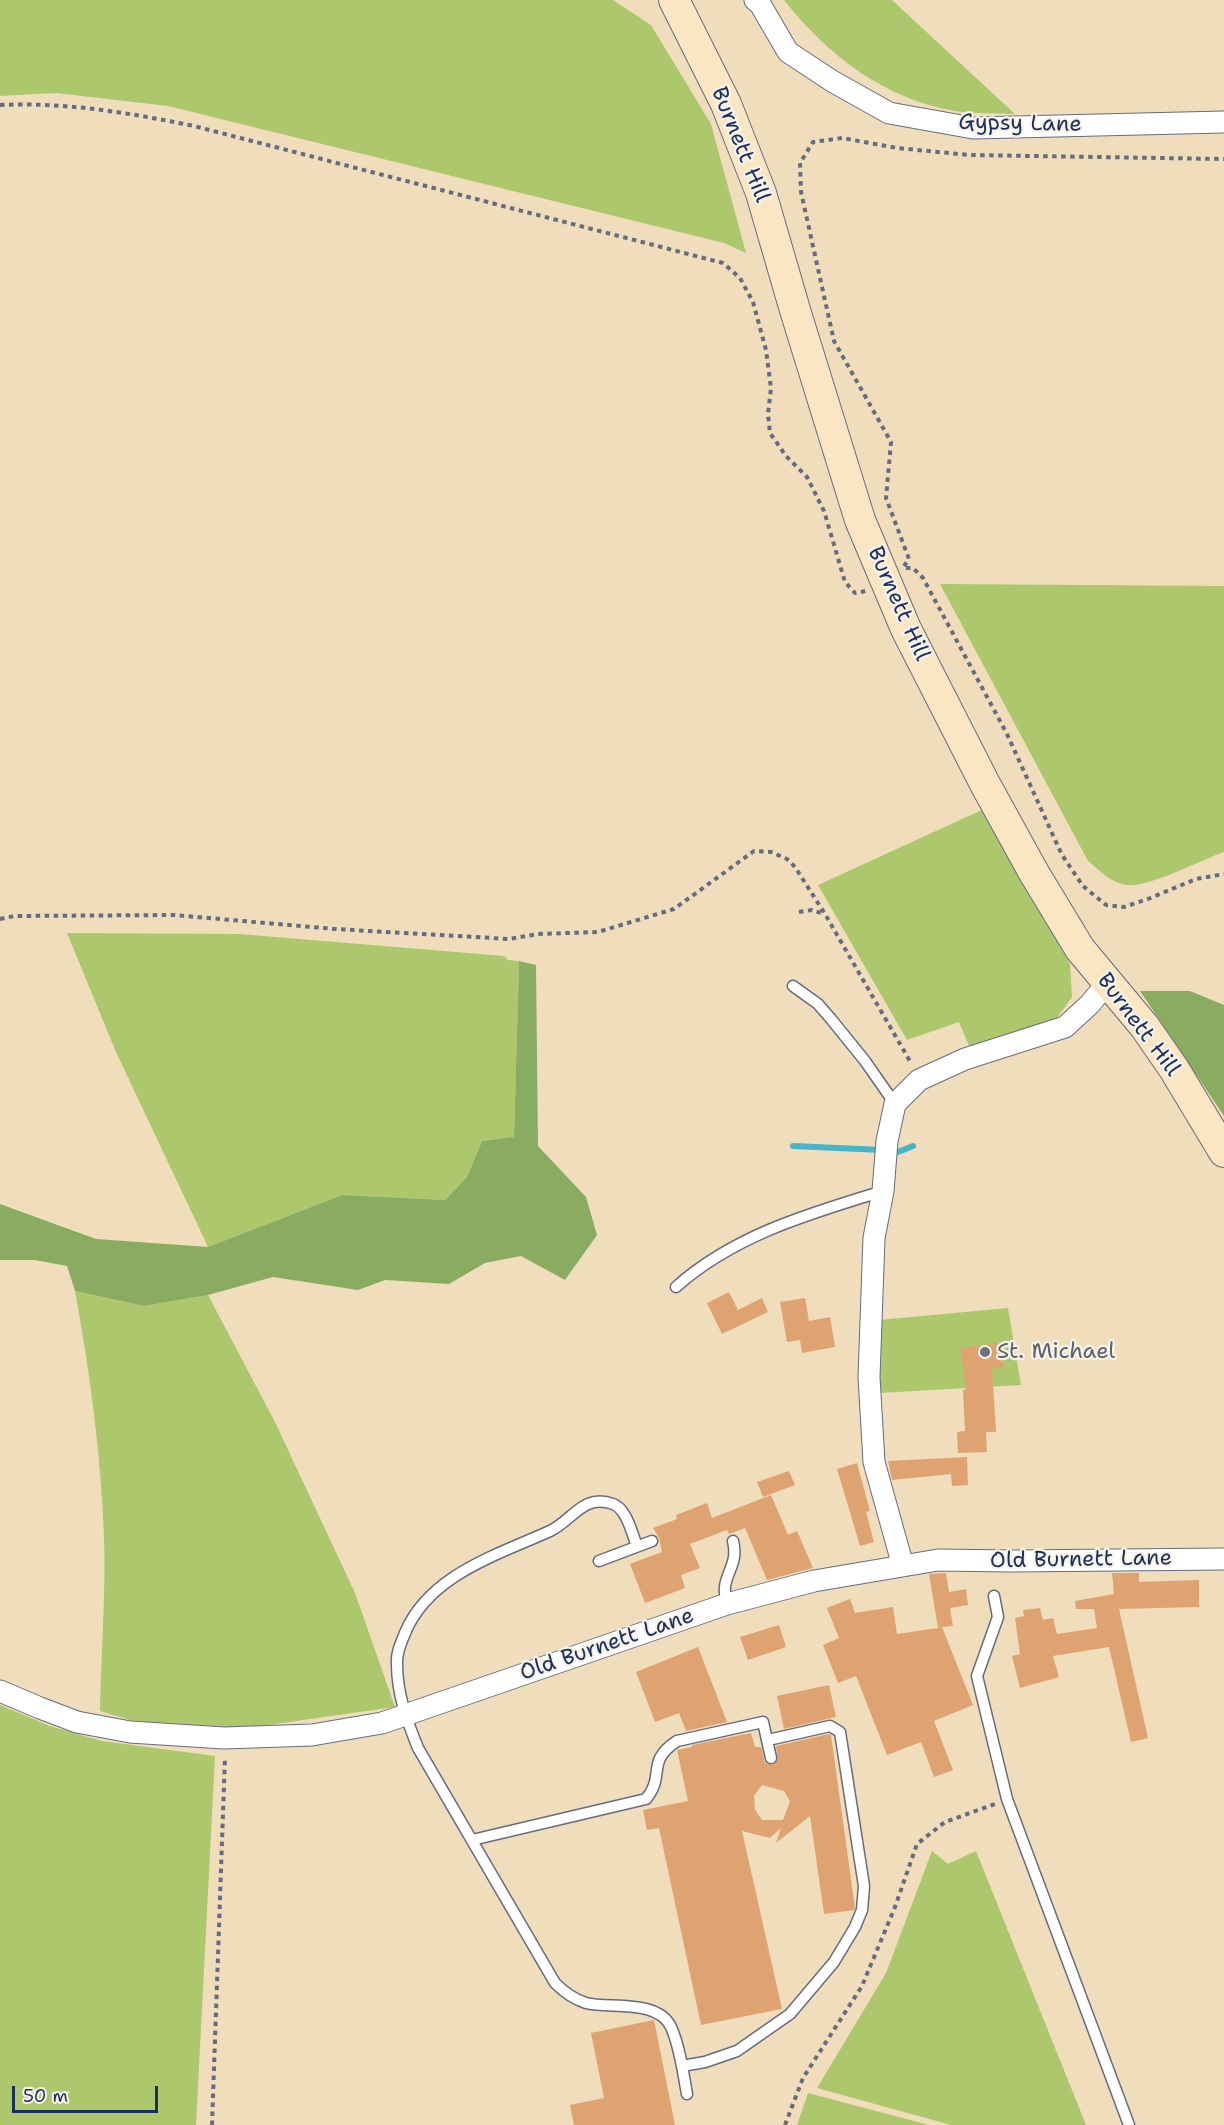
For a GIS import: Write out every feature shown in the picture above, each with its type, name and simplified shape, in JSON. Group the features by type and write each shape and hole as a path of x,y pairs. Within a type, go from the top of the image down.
{"main road":[{"name":"Burnett Hill","path":"679,2 726,104 761,193 837,449 861,520 894,574 906,629 1034,873 1080,949 1144,1027 1174,1069 1224,1152"}],"street":[{"name":"Gypsy Lane","path":"755,0 788,52 832,81 889,113 973,128 1224,122"},
{"path":"903,1566 874,1462 869,1377 874,1238 883,1191 887,1141 895,1104 919,1080 965,1059 1065,1027 1090,1004 1108,982"},
{"name":"Old Burnett Lane","path":"0,1690 77,1722 130,1732 225,1738 312,1735 382,1724 727,1604 814,1581 938,1560 1224,1559"}],"lane":[{"path":"793,986 818,1004 831,1019 865,1061 895,1104"},
{"path":"676,1287 697,1268 725,1252 799,1217 883,1191"},
{"path":"637,1546 624,1514 615,1504 595,1502 580,1507 558,1527 472,1566 436,1590 411,1618 399,1647 396,1662 405,1716 418,1748 555,1983 568,1995 586,2003 643,2008 658,2013 670,2025 682,2066 687,2094"},
{"path":"599,1561 652,1541"},
{"path":"727,1604 724,1596 725,1581 735,1559 733,1541"},
{"path":"994,1596 998,1617 977,1676 1007,1799 1129,2125"},
{"path":"472,1840 646,1799 657,1779 656,1768 659,1757 677,1741 763,1722 771,1758"},
{"path":"682,2066 705,2062 737,2050 790,2014 834,1962 855,1927 862,1910 864,1886 840,1732 830,1726 768,1740"}],"path":[{"path":"0,105 69,105 194,126 723,263 740,278 753,302 766,350 771,388 768,414 770,433 786,456 807,477 824,511 845,582 855,593 870,590 894,574 909,559 886,498 891,442 834,341 801,192 800,163 813,142 842,138 897,148 969,154 1224,159"},
{"path":"894,574 913,568 923,578 1007,734 1062,855 1083,886 1106,905 1124,907 1196,879 1224,874"},
{"path":"0,919 14,916 174,915 335,929 508,939 538,934 598,932 674,909 754,851 771,852 787,859 795,867 825,914 919,1080"},
{"path":"799,912 812,910 825,914"},
{"path":"212,2125 225,1738"},
{"path":"785,2125 803,2078 862,1986 896,1907 917,1844 945,1822 1007,1799"}],"green space":[{"path":"0,0 613,0 651,25 711,124 746,253 724,243 168,106 56,93 0,96"},
{"path":"784,0 892,0 1015,114 955,111 905,97 859,72 838,56 819,39"},
{"path":"940,584 1224,586 1224,852 1161,878 1136,885 1116,882 1088,861"},
{"path":"984,809 1070,964 1072,997 1057,1018 970,1048 959,1022 907,1040 818,885"},
{"path":"67,933 239,934 504,956 508,960 519,961 514,1138 482,1141 467,1177 445,1200 342,1195 208,1247 116,1052"},
{"path":"519,961 536,965 538,1146 586,1197 597,1235 565,1280 521,1256 485,1263 449,1284 385,1280 358,1290 273,1277 208,1295 144,1306 75,1291 67,1266 35,1260 0,1260 0,1204 96,1239 208,1247 342,1195 445,1200 467,1177 482,1141 514,1137"},
{"path":"1140,991 1190,991 1224,1005 1224,1116"},
{"path":"75,1291 144,1306 208,1295 275,1422 355,1593 395,1707 247,1728 133,1721 100,1711 104,1580 103,1506 94,1414"},
{"path":"1008,1308 1021,1385 879,1393 879,1320"},
{"path":"0,1705 50,1726 102,1741 215,1756 196,2125 0,2125"},
{"path":"932,1851 948,1864 976,1851 1086,2125 951,2125 817,2088 886,1973"},
{"path":"808,2093 929,2125 797,2125"}],"building":[{"path":"729,1292 738,1310 762,1298 768,1312 722,1334 707,1303"},
{"path":"805,1298 809,1321 830,1317 835,1347 802,1353 800,1340 787,1342 780,1302"},
{"path":"999,1343 1003,1367 992,1368 996,1432 986,1432 987,1452 958,1453 957,1432 965,1431 963,1390 966,1389 960,1348"},
{"path":"967,1457 968,1485 952,1486 951,1474 892,1480 888,1461"},
{"path":"857,1463 870,1511 866,1512 874,1542 860,1546 837,1469"},
{"path":"789,1471 795,1485 763,1497 757,1482"},
{"path":"771,1495 788,1535 797,1531 813,1568 767,1580 745,1528 729,1534 727,1530 690,1544 700,1568 681,1575 685,1588 645,1603 630,1564 662,1552 659,1538 653,1528 677,1519 676,1515 707,1503 712,1518"},
{"path":"946,1573 949,1592 966,1589 968,1605 950,1608 953,1626 942,1627 973,1705 934,1721 953,1770 934,1777 921,1742 887,1755 856,1676 838,1683 823,1645 839,1638 827,1608 850,1599 855,1613 893,1607 897,1634 938,1628 929,1574"},
{"path":"1112,1573 1139,1573 1139,1582 1199,1580 1199,1607 1119,1609 1148,1738 1131,1742 1109,1647 1053,1656 1059,1677 1020,1688 1012,1656 1020,1654 1015,1618 1024,1616 1023,1610 1040,1608 1043,1620 1053,1618 1057,1634 1097,1628 1094,1609 1076,1609 1075,1601 1114,1594"},
{"path":"779,1625 786,1647 748,1660 740,1637"},
{"path":"698,1647 727,1722 686,1731 679,1713 655,1722 636,1672"},
{"path":"829,1685 836,1717 784,1729 777,1696"},
{"path":"751,1733 755,1747 761,1747 765,1763 772,1765 778,1760 776,1746 831,1735 855,1908 824,1914 810,1816 776,1843 781,1828 770,1838 742,1831 782,2009 701,2025 659,1828 647,1830 643,1810 688,1801 677,1750 692,1747 692,1745","holes":["762,1785 784,1791 790,1801 783,1820 762,1820 755,1810 754,1796"]},
{"path":"654,2020 675,2125 574,2125 570,2105 604,2098 591,2033"}],"waterway":[{"path":"793,1146 882,1150"},
{"path":"898,1152 913,1146"}],"place":[{"name":"St. Michael","path":"985,1352"}]}
